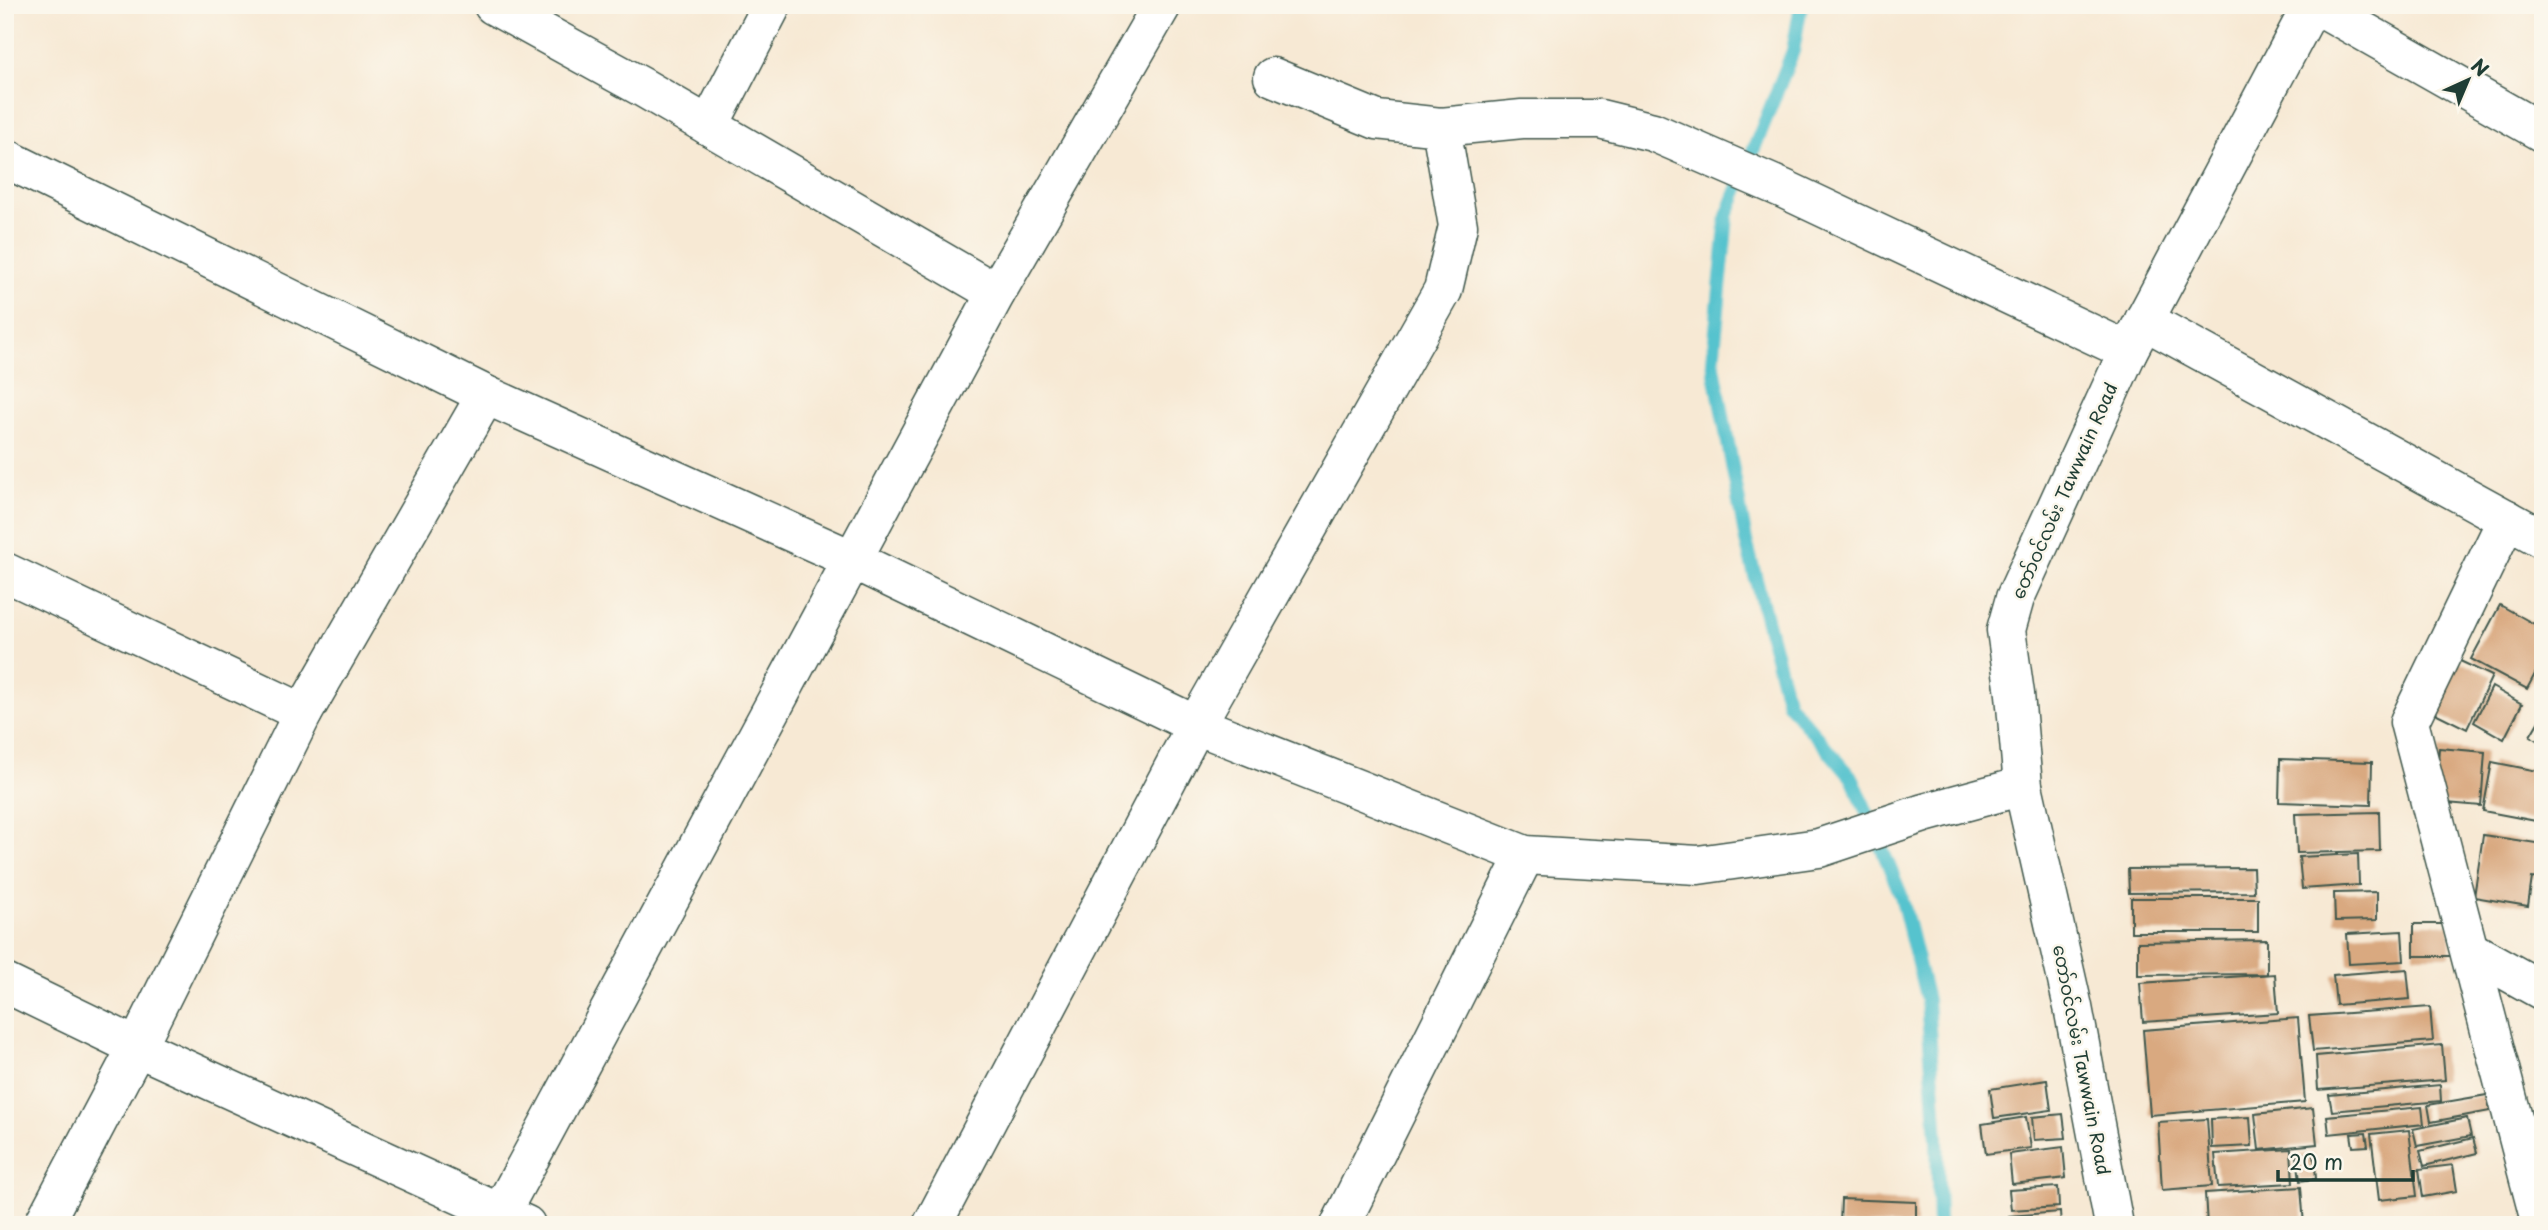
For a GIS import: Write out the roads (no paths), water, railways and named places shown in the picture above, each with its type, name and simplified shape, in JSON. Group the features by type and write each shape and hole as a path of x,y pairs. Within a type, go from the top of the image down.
{"street":[{"path":"494,5 996,293"},
{"path":"709,126 772,5"},
{"path":"5,983 507,1221 851,559 996,293 1163,5"},
{"path":"2314,5 2543,133"},
{"name":"တော်ဝင်လမ်း Tawwain Road","path":"2114,1225 2073,1007 2022,786 2015,694 2006,630 2015,598 2136,336 2314,5"},
{"path":"1273,77 1377,120 1441,127 1522,119 1600,119 1653,132 2136,336 2543,539"},
{"path":"932,1225 1196,725 1443,290 1458,226 1441,127"},
{"path":"5,158 486,395 851,559 1196,725 1525,855 1698,866 1819,848 1924,813 2022,786"},
{"path":"43,1225 137,1047 303,713 486,395"},
{"path":"2507,519 2409,722 2541,1225"},
{"path":"5,572 303,713"},
{"path":"1340,1225 1525,855"},
{"path":"2471,951 2543,991"}],"waterway":[{"path":"1801,5 1793,51 1727,216 1713,361 1746,541 1788,703 1853,779 1901,895 1927,1000 1937,1139 1939,1225"}]}
